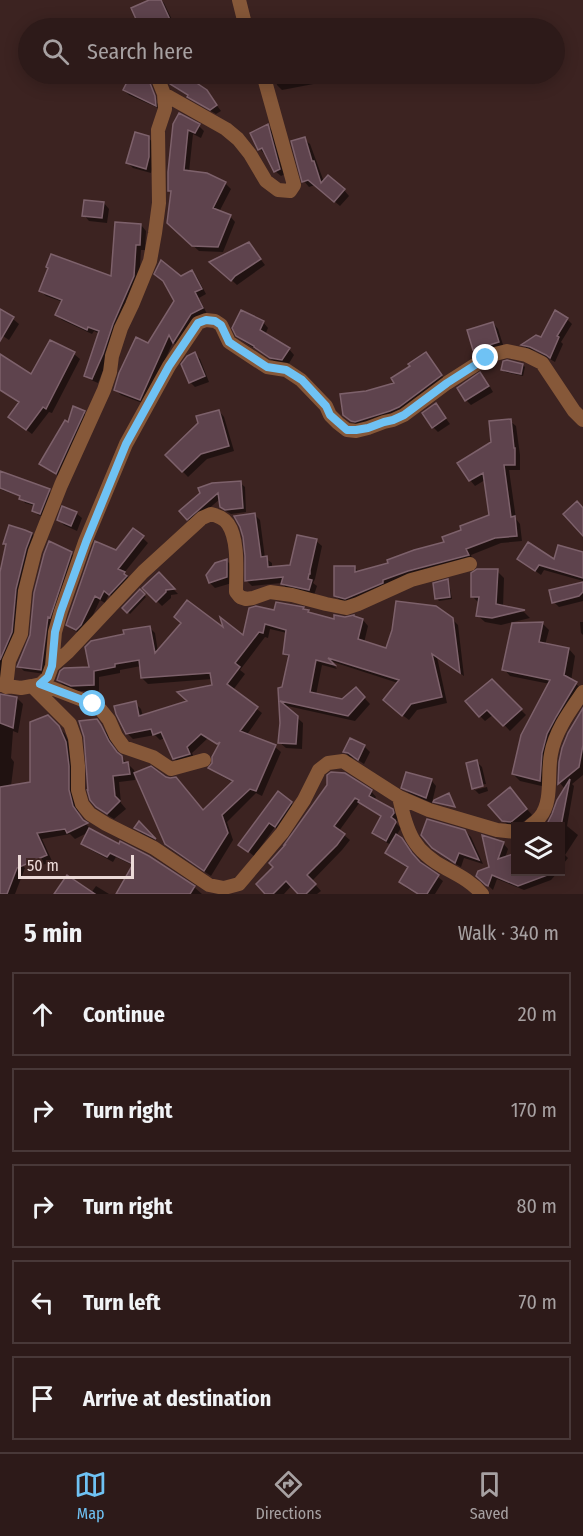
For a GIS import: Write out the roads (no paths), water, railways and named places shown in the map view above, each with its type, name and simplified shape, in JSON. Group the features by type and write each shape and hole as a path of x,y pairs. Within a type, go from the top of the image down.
{"street":[{"path":"239,0 244,18"},
{"path":"160,84 164,94 165,109 158,130 159,203 150,261 121,328 104,390 61,485 35,551 25,591 21,634 9,661 3,686 21,688 36,685 48,677 52,666 55,632 61,611 126,444 169,366 198,323 206,320 215,321 221,325 229,342 267,367 286,370 302,380 326,406 330,415 347,430 368,428 404,415 447,383 495,354 507,351 526,355 542,363 574,411 583,420"},
{"path":"164,94 226,129 250,154 266,181 278,190 290,191 294,185 266,84"},
{"path":"52,666 143,572 202,518 212,514 228,523 235,540 236,592 240,597 246,599 270,592 346,608 411,580 470,564"},
{"path":"36,685 93,704 109,720 124,747 153,757 171,768 204,760"},
{"path":"36,685 70,724 75,738 78,790 82,804 90,814 154,848 209,885 224,888 239,884 282,832 304,800 319,770 328,763 343,761 399,797 429,810 496,830 511,832"},
{"path":"534,822 546,806 550,753 564,720 583,692"},
{"path":"399,797 405,823 417,846 433,861 467,880 482,894"}]}
